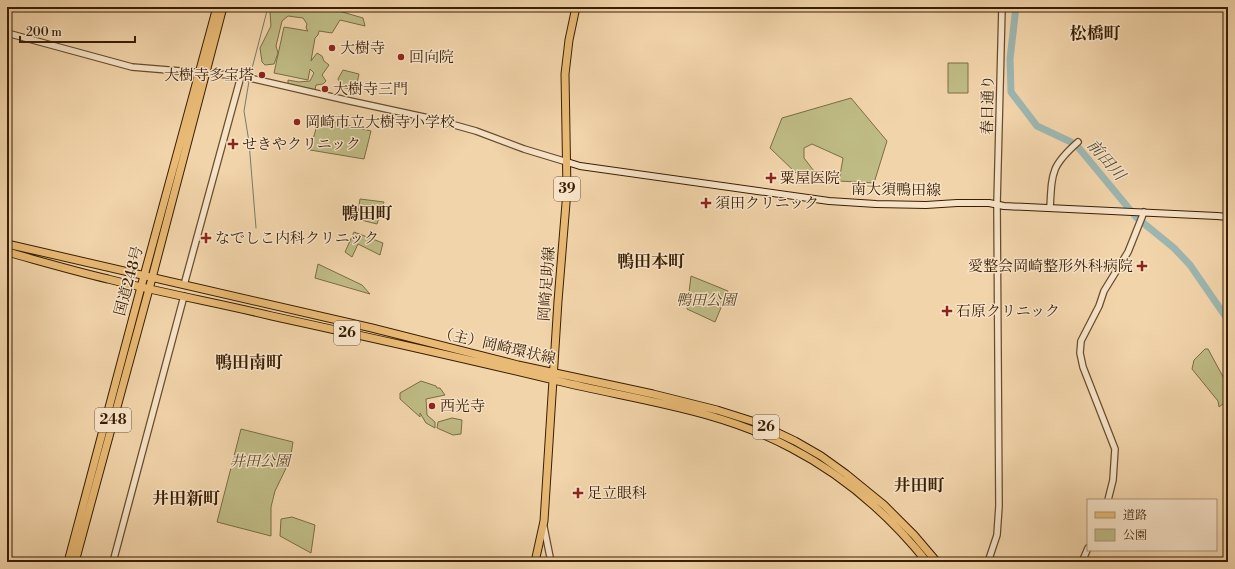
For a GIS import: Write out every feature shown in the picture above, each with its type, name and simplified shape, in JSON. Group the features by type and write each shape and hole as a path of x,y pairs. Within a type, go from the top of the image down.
{"main road":[{"name":"国道248号","path":"75,562 152,278 203,73 217,7"},
{"name":"国道248号","path":"68,562 144,276 223,7"},
{"name":"岡崎足助線","path":"535,562 544,521 567,192 565,74 569,40 576,7"},
{"name":"南大須鴨田線","path":"567,162 580,166 829,201 926,205 956,203 997,204 1004,206 1125,211 1143,214 1228,217"},
{"name":"（主）岡崎環状線","path":"7,244 372,328 719,418 790,447 840,479 872,504 901,531 927,562"},
{"name":"（主）岡崎環状線","path":"7,252 149,289 516,370 653,394 726,412 755,422 795,441 821,456 884,505 914,535 937,562"}],"street":[{"name":"春日通り","path":"988,562 997,535 999,506 997,204 1002,7"},
{"path":"7,32 132,67 244,77 350,102 440,120 567,162"},
{"path":"184,285 244,77"},
{"path":"1050,208 1052,180 1056,167 1063,156 1078,142"},
{"path":"1108,499 1113,480 1115,449 1082,367 1080,346 1088,326 1099,306 1104,291 1128,252 1143,214"},
{"path":"113,562 184,296"},
{"path":"544,521 551,562"},
{"path":"1082,562 1087,550"}],"green space":[{"path":"274,7 331,7 332,9 363,18 365,26 340,20 332,33 319,31 315,38 311,61 317,53 322,56 324,61 329,65 322,75 326,81 323,84 316,85 315,90 288,85 288,80 299,82 310,81 314,73 310,69 308,80 274,73 284,27 308,31 306,28 307,24 303,18 288,16 282,21 276,46 278,53 274,64 265,65 262,62 260,48 271,26 270,12"},
{"path":"948,63 968,63 968,93 948,93"},
{"path":"343,70 359,74 356,88 349,89 342,86 338,79"},
{"path":"851,98 887,141 874,183 839,181 843,158 812,144 804,148 804,158 817,175 798,175 770,148 782,118"},
{"path":"319,118 371,131 364,159 310,150"},
{"path":"360,199 384,202 382,209 390,211 388,215 380,214 377,224 357,219"},
{"path":"354,232 383,243 380,255 358,244 352,257 345,252"},
{"path":"318,264 362,285 370,294 315,278"},
{"name":"鴨田公園","path":"691,276 728,291 715,322 687,309"},
{"path":"1205,349 1208,349 1228,386 1228,400 1219,407 1218,401 1192,369 1194,360"},
{"path":"421,381 440,388 445,395 426,399 427,415 435,422 435,428 426,423 420,413 420,417 400,399 400,393"},
{"path":"452,418 462,420 461,434 453,435 437,428 438,422"},
{"name":"井田公園","path":"241,429 293,442 290,460 275,491 271,507 271,536 217,522"},
{"path":"292,517 315,525 311,553 280,536 281,519"}],"waterway":[{"path":"250,76 268,7"},
{"name":"前田川","path":"1016,7 1010,59 1011,92 1037,126 1071,142 1078,147 1136,217 1174,248 1190,265 1228,320"},
{"path":"249,81 244,111 249,142 256,228"}],"place":[{"name":"大樹寺","path":"332,48"},
{"name":"回向院","path":"401,57"},
{"name":"大樹寺多宝塔","path":"262,75"},
{"name":"大樹寺三門","path":"325,89"},
{"name":"岡崎市立大樹寺小学校","path":"297,122"},
{"name":"せきやクリニック","path":"233,144"},
{"name":"粟屋医院","path":"771,178"},
{"name":"須田クリニック","path":"706,203"},
{"name":"なでしこ内科クリニック","path":"206,238"},
{"name":"愛整会岡崎整形外科病院","path":"1142,266"},
{"name":"石原クリニック","path":"947,311"},
{"name":"西光寺","path":"432,406"},
{"name":"足立眼科","path":"578,493"}],"district":[{"name":"松橋町","path":"1095,34"},
{"name":"鴨田町","path":"367,214"},
{"name":"鴨田本町","path":"651,262"},
{"name":"鴨田南町","path":"249,363"},
{"name":"井田町","path":"919,486"},
{"name":"井田新町","path":"186,499"}]}
